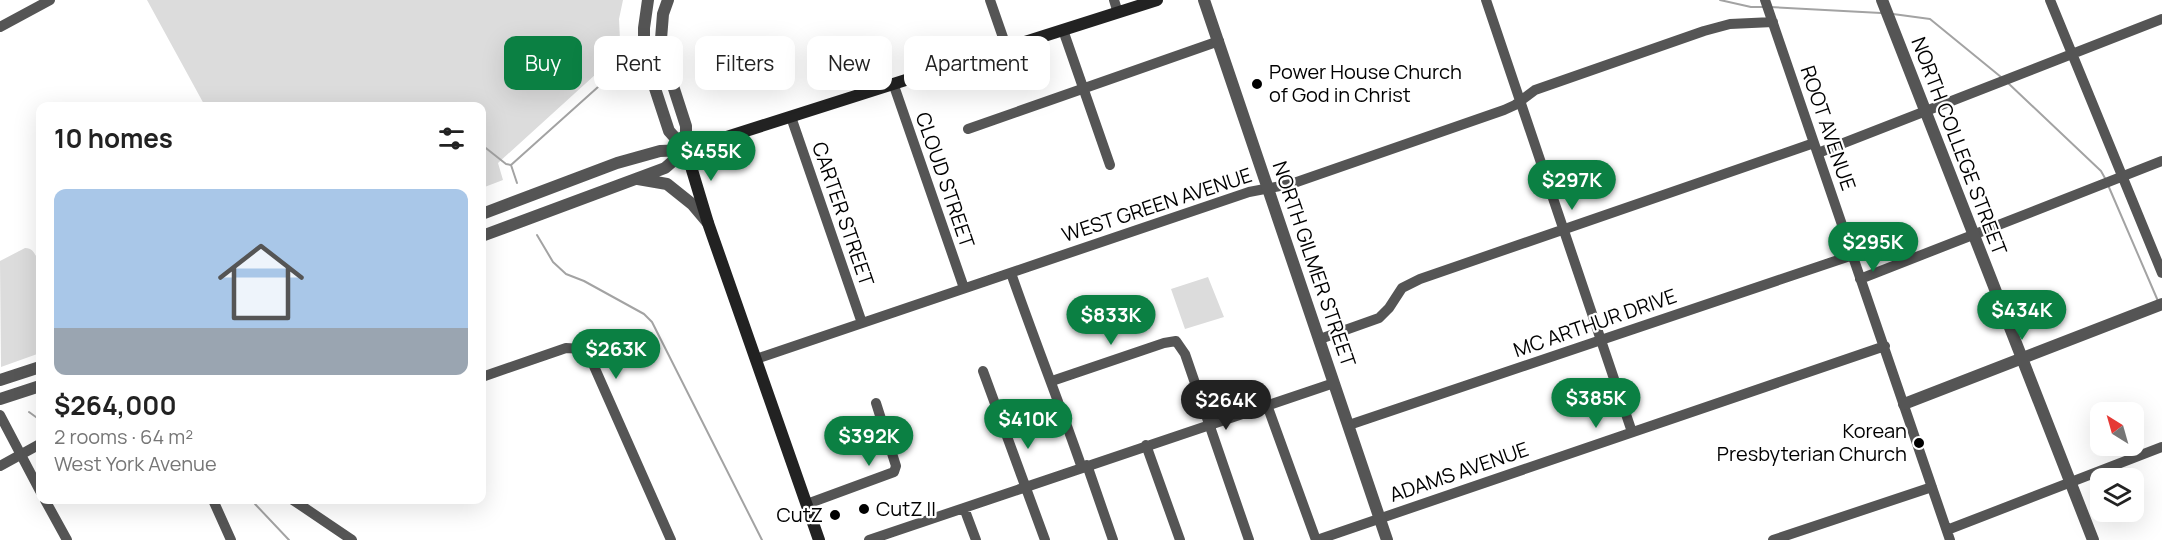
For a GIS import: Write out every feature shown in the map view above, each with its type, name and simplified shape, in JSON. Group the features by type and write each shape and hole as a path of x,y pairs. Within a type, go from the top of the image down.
{"main road":[{"path":"1045,36 1157,0"},
{"path":"892,83 904,79"},
{"path":"819,540 708,223 686,150 871,90"}],"street":[{"path":"648,0 644,28 644,55 669,131 686,150"},
{"path":"486,235 665,168 686,150 686,126 665,61 661,39 663,14 668,0"},
{"path":"990,0 1002,36"},
{"path":"1114,0 1118,13"},
{"name":"NORTH GILMER STREET","path":"1204,0 1387,540"},
{"path":"1486,0 1632,432"},
{"name":"ROOT AVENUE","path":"1766,0 1948,535"},
{"name":"NORTH COLLEGE STREET","path":"1882,0 2092,540"},
{"path":"2050,0 2073,54 2119,178 2162,273"},
{"path":"0,27 46,1"},
{"name":"WEST GREEN AVENUE","path":"756,359 1249,192 1291,184 1504,110 1534,90 1704,31 1731,24 1772,19"},
{"path":"1320,339 1379,318 1389,308 1402,288 1408,284 1563,230 1925,112 2162,19"},
{"path":"1063,30 1110,165"},
{"path":"968,129 1219,41"},
{"name":"CLOUD STREET","path":"892,83 964,288"},
{"name":"CARTER STREET","path":"791,117 862,323"},
{"path":"486,212 617,163 660,151 686,150"},
{"path":"1860,279 2162,161"},
{"path":"637,179 667,184 692,204 708,223"},
{"name":"MC ARTHUR DRIVE","path":"1349,425 1853,255"},
{"path":"1011,273 1034,340 1113,540"},
{"path":"1904,404 2157,306"},
{"path":"1052,381 1176,341 1185,354 1249,540"},
{"name":"ADAMS AVENUE","path":"1317,540 1885,346"},
{"path":"486,376 566,348 582,349 589,355 671,540"},
{"path":"0,380 36,368"},
{"path":"983,370 1046,540"},
{"path":"869,540 1334,383"},
{"path":"0,399 36,387"},
{"path":"807,504 894,472 896,466 876,403"},
{"path":"1267,405 1317,540"},
{"path":"0,415 36,483"},
{"path":"0,466 36,446"},
{"path":"1146,446 1180,540"},
{"path":"1948,535 2162,447"},
{"path":"1773,540 1932,488"},
{"path":"47,504 66,540"},
{"path":"215,504 231,540"},
{"path":"305,504 352,540"},
{"path":"964,508 975,540"},
{"path":"904,528 908,540"}],"shaded area":[{"path":"147,0 623,0 619,19 620,36 594,36 594,76 582,87 582,36 504,36 504,90 578,90 498,163 503,180 486,186 486,102 203,102"},
{"path":"25,248 33,251 36,255 36,354 1,367 0,261"},
{"path":"1208,277 1224,317 1185,329 1171,289"}],"waterway":[{"path":"1720,0 1751,7 1765,7"},
{"path":"1770,7 1881,13"},
{"path":"1893,14 1930,19 2001,77"},
{"path":"2008,83 2101,171 2106,180"},
{"path":"517,183 511,165 595,90"},
{"path":"486,148 506,164 511,165"},
{"path":"2108,185 2158,301"},
{"path":"537,235 553,262 566,274 584,281 644,314 652,322 762,540"},
{"path":"29,412 36,417"},
{"path":"255,504 289,540"}],"place":[{"name":"Power House Church of God in Christ","path":"1257,84"},
{"name":"Korean Presbyterian Church","path":"1919,443"},
{"name":"CutZ II","path":"864,509"},
{"name":"CutZ","path":"835,515"}]}
